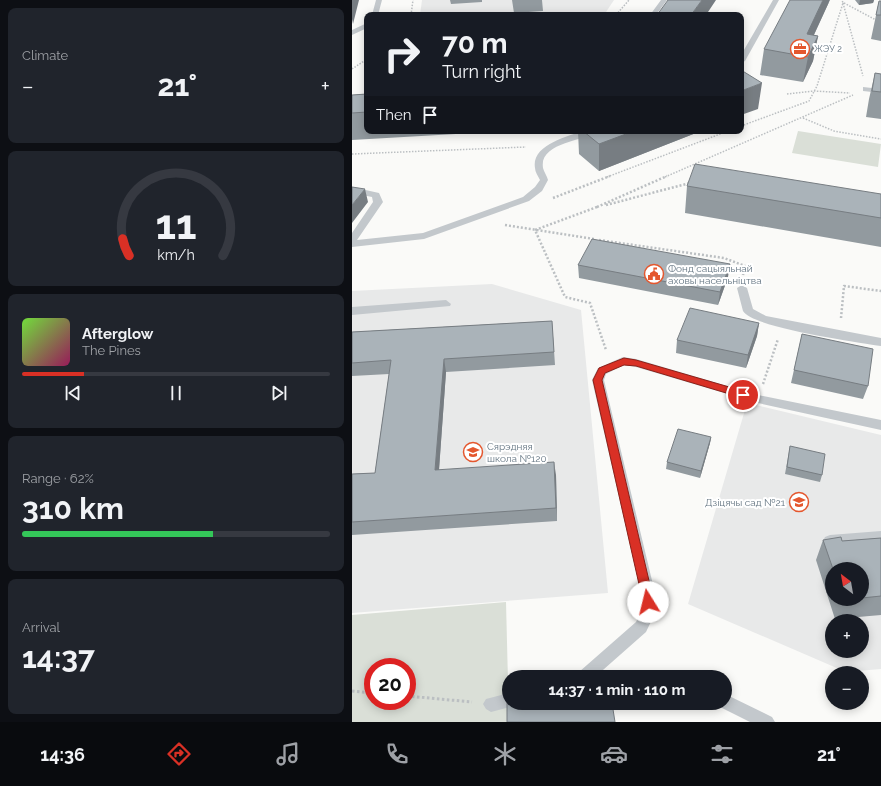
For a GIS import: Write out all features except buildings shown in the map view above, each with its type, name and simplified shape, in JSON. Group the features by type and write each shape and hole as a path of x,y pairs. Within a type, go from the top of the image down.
{"lane":[{"path":"376,12 379,0"},
{"path":"655,12 664,0"},
{"path":"744,56 776,0"},
{"path":"352,33 364,27"},
{"path":"866,89 881,91"},
{"path":"352,244 424,236 526,199 540,189 544,180 539,168 540,159 549,147 584,134"},
{"path":"352,190 376,195 378,202 352,240"},
{"path":"742,288 748,311 763,319 782,324 881,342"},
{"path":"352,311 446,304"},
{"path":"592,670 641,627 649,611 648,593 598,380 602,371 624,361 636,363 758,399 881,425"},
{"path":"830,541 881,537"},
{"path":"490,704 502,702"},
{"path":"732,705 767,722"}],"path":[{"path":"411,12 413,0"},
{"path":"619,12 629,0"},
{"path":"843,1 879,21"},
{"path":"843,1 866,89"},
{"path":"744,125 809,101 814,91 843,1"},
{"path":"352,69 364,61"},
{"path":"535,230 597,207 855,94 814,91 787,94"},
{"path":"802,118 834,131 881,139"},
{"path":"549,200 720,134"},
{"path":"352,154 549,147"},
{"path":"597,207 692,183"},
{"path":"472,219 535,230 724,258 745,266 742,288"},
{"path":"535,230 565,297 590,304 611,366"},
{"path":"840,320 844,286 881,291"},
{"path":"758,399 782,324"},
{"path":"352,691 364,692"},
{"path":"416,697 490,704"}],"shaded area":[{"path":"422,0 614,0 606,12 420,12"},
{"path":"798,131 881,144 878,167 792,153"},
{"name":"Сярэдняя школа №120","path":"492,284 581,310 608,593 352,613 352,291"},
{"name":"Дзіцячы сад №21","path":"747,403 881,435 881,669 869,670 869,666 832,666 688,604"},
{"path":"506,602 508,670 502,670 502,710 509,710 509,722 352,722 352,615"}],"place":[{"name":"ЖЭУ 2","path":"800,49"},
{"name":"Фонд сацыяльнай аховы насельніцтва","path":"654,274"},
{"name":"Сярэдняя школа №120","path":"473,452"},
{"name":"Дзіцячы сад №21","path":"799,502"}],"route":[{"path":"648,602 648,593 598,380 602,371 624,361 636,363 743,395"}]}
